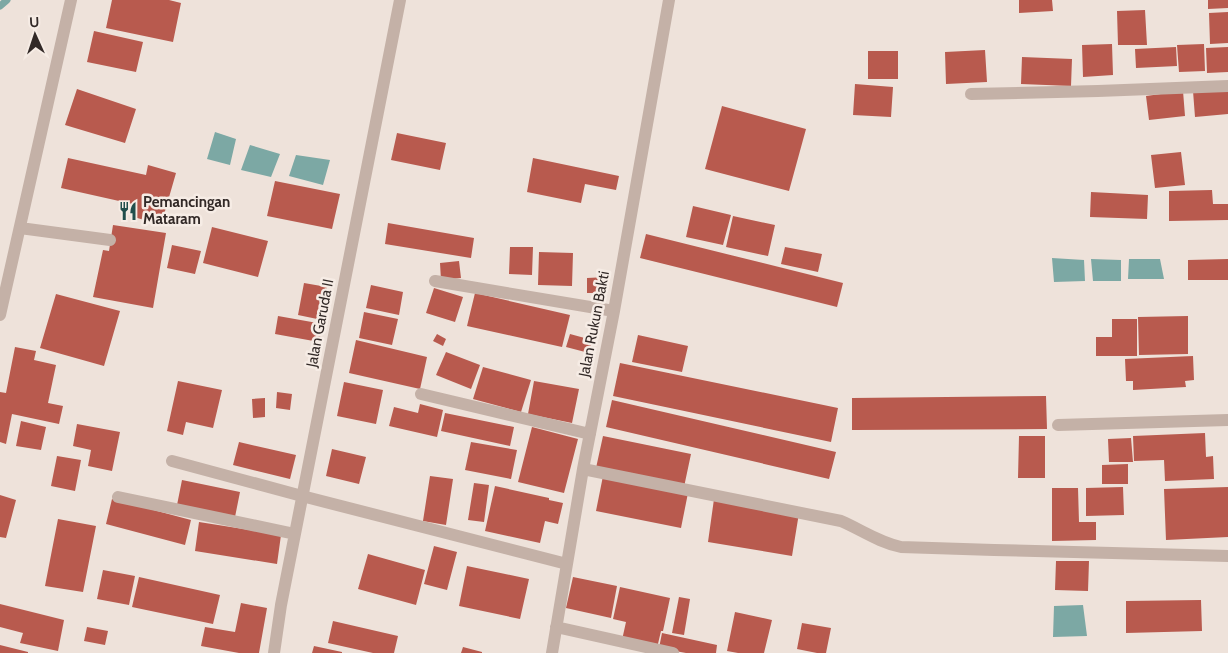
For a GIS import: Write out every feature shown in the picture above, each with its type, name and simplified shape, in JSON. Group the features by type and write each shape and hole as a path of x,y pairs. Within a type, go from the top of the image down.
{"street":[{"path":"0,315 71,0"},
{"name":"Jalan Garuda II","path":"274,653 280,605 400,0"},
{"name":"Jalan Rukun Bakti","path":"552,653 583,469 614,311 669,0"},
{"path":"972,94 1228,86"},
{"path":"20,228 110,240"},
{"path":"435,281 614,311"},
{"path":"421,394 590,434"},
{"path":"1058,425 1228,420"},
{"path":"172,461 567,564"},
{"path":"583,469 841,521 887,544 894,545 994,550 1228,556"},
{"path":"118,497 295,534"},
{"path":"556,627 673,653"}],"water":[{"path":"215,132 236,139 230,165 207,159"},
{"path":"250,145 280,154 271,177 241,170"},
{"path":"296,155 330,160 323,185 289,176"},
{"path":"1052,258 1084,260 1085,281 1054,282"},
{"path":"1091,259 1121,260 1121,281 1093,281"},
{"path":"1129,259 1160,259 1164,279 1128,279"},
{"path":"1083,605 1087,636 1053,637 1054,606"}],"building":[{"path":"112,0 169,0 181,3 173,42 106,28"},
{"path":"1019,0 1052,0 1053,11 1019,13"},
{"path":"1208,0 1228,0 1228,8 1208,9"},
{"path":"1145,10 1147,45 1118,45 1117,11"},
{"path":"1228,12 1228,43 1210,44 1209,13"},
{"path":"94,31 143,42 136,72 87,62"},
{"path":"1112,44 1113,75 1083,77 1082,45"},
{"path":"1204,44 1205,71 1179,72 1177,45"},
{"path":"1176,47 1177,66 1136,68 1135,49"},
{"path":"1228,47 1228,72 1207,73 1206,48"},
{"path":"985,50 987,82 946,84 945,52"},
{"path":"868,51 898,51 898,79 868,79"},
{"path":"1022,57 1072,59 1071,86 1021,84"},
{"path":"855,84 893,87 891,117 853,115"},
{"path":"1228,88 1228,114 1195,117 1193,91"},
{"path":"77,89 136,109 125,143 65,125"},
{"path":"1183,91 1185,116 1149,120 1146,96"},
{"path":"722,106 806,129 789,191 705,169"},
{"path":"397,133 446,143 440,170 391,160"},
{"path":"1181,152 1185,185 1155,188 1151,155"},
{"path":"68,158 146,175 148,165 176,173 161,225 134,217 137,205 61,188"},
{"path":"533,158 619,176 616,190 585,184 581,203 527,192"},
{"path":"275,181 340,194 332,229 267,216"},
{"path":"1212,190 1213,204 1228,204 1228,220 1169,221 1169,191"},
{"path":"1091,192 1148,195 1147,219 1090,217"},
{"path":"693,206 731,215 723,245 686,237"},
{"path":"733,216 775,225 768,256 726,247"},
{"path":"388,223 474,238 471,258 385,244"},
{"path":"113,225 166,233 153,308 93,297 103,250 109,251"},
{"path":"212,227 268,241 258,277 203,263"},
{"path":"646,234 843,283 837,307 640,258"},
{"path":"172,245 201,251 195,274 167,268"},
{"path":"510,247 533,247 532,275 509,274"},
{"path":"785,247 822,254 818,272 781,264"},
{"path":"539,252 573,253 572,286 538,285"},
{"path":"1228,259 1228,280 1188,280 1188,260"},
{"path":"459,261 461,278 441,280 440,263"},
{"path":"607,277 608,293 587,293 587,278"},
{"path":"304,283 327,287 322,320 298,315"},
{"path":"371,285 403,292 399,315 366,308"},
{"path":"434,288 463,297 455,322 426,313"},
{"path":"475,293 570,315 562,347 467,326"},
{"path":"56,294 120,311 104,366 40,348"},
{"path":"364,312 398,319 392,345 359,338"},
{"path":"278,316 323,324 319,342 275,334"},
{"path":"1188,316 1188,354 1139,355 1138,317"},
{"path":"1112,319 1137,319 1137,356 1096,356 1096,337 1112,337"},
{"path":"437,334 446,339 443,346 433,341"},
{"path":"570,334 592,340 589,353 566,347"},
{"path":"638,335 688,346 682,372 632,362"},
{"path":"356,340 427,357 420,389 349,373"},
{"path":"15,347 36,351 34,360 56,365 48,403 63,406 59,424 12,414 6,444 0,442 0,392 6,393"},
{"path":"446,352 480,365 471,389 436,375"},
{"path":"1193,356 1194,380 1185,381 1186,387 1133,390 1133,381 1126,381 1125,359"},
{"path":"620,363 838,408 831,442 613,396"},
{"path":"483,367 531,380 521,412 473,399"},
{"path":"178,381 222,390 213,428 186,422 183,435 167,431"},
{"path":"534,381 579,389 572,423 528,414"},
{"path":"344,382 383,390 376,424 337,416"},
{"path":"277,392 292,394 290,410 276,408"},
{"path":"1046,396 1047,429 852,430 852,398"},
{"path":"265,398 265,417 253,418 252,399"},
{"path":"612,400 836,452 829,479 606,427"},
{"path":"420,404 443,410 437,437 389,426 394,407 418,413"},
{"path":"445,413 514,427 510,446 441,431"},
{"path":"21,421 46,427 41,450 16,446"},
{"path":"77,424 120,432 112,471 88,466 91,450 73,446"},
{"path":"532,427 578,439 564,493 518,482"},
{"path":"1205,433 1206,457 1213,456 1214,479 1165,481 1164,460 1134,461 1133,436"},
{"path":"603,436 691,454 684,487 596,468"},
{"path":"1019,436 1045,436 1045,478 1018,478"},
{"path":"1131,438 1133,462 1109,462 1108,439"},
{"path":"239,442 296,455 290,479 233,465"},
{"path":"471,442 517,450 511,479 465,470"},
{"path":"332,449 366,457 359,484 326,476"},
{"path":"57,456 81,460 75,491 51,486"},
{"path":"1128,464 1128,484 1102,484 1102,465"},
{"path":"430,476 453,479 446,525 423,521"},
{"path":"603,476 688,493 681,528 596,511"},
{"path":"182,480 240,492 235,517 177,505"},
{"path":"474,483 489,485 484,522 468,520"},
{"path":"495,486 563,503 558,524 545,521 540,543 485,531"},
{"path":"1123,487 1124,515 1086,516 1086,488"},
{"path":"1228,487 1228,537 1166,540 1164,489"},
{"path":"1052,488 1078,488 1079,522 1096,522 1096,540 1052,541"},
{"path":"0,495 16,500 6,538 0,537"},
{"path":"112,499 191,520 185,545 106,524"},
{"path":"714,499 799,513 792,556 708,542"},
{"path":"58,519 96,526 83,592 45,586"},
{"path":"199,522 281,535 277,564 195,551"},
{"path":"434,546 457,552 447,590 424,584"},
{"path":"368,554 425,570 416,605 358,589"},
{"path":"1056,561 1089,561 1088,591 1055,590"},
{"path":"467,566 529,579 520,619 459,606"},
{"path":"103,570 135,576 129,605 97,599"},
{"path":"139,577 220,595 213,624 132,607"},
{"path":"573,577 617,586 611,618 566,608"},
{"path":"620,587 670,598 663,631 661,631 657,648 622,640 626,622 613,619"},
{"path":"679,597 690,599 684,635 672,633"},
{"path":"1201,600 1202,631 1126,633 1126,601"},
{"path":"241,603 267,608 259,653 239,653 201,646 205,627 235,632"},
{"path":"0,604 64,620 58,651 20,643 23,633 0,627"},
{"path":"735,612 772,620 764,653 727,651"},
{"path":"333,621 398,636 394,653 373,653 328,643"},
{"path":"802,623 831,628 826,653 797,649"},
{"path":"87,627 108,631 105,645 84,641"},
{"path":"662,633 717,645 716,653 686,653 659,648"},
{"path":"0,645 28,652 28,653 0,653"},
{"path":"314,646 342,652 342,653 312,653"},
{"path":"463,647 482,652 482,653 461,653"}],"waterway":[{"path":"0,6 7,0"}],"place":[{"name":"Pemancingan Mataram","path":"128,211"}]}
